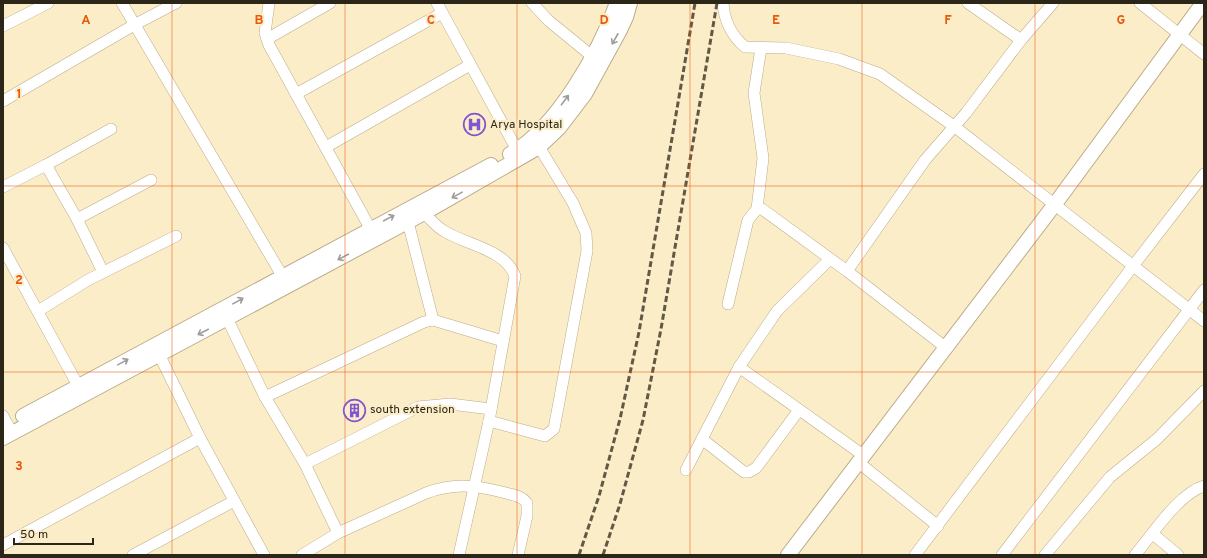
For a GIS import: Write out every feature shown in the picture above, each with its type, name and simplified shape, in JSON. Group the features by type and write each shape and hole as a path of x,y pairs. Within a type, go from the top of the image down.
{"street":[{"path":"3,26 48,3"},
{"path":"122,3 285,281"},
{"path":"3,88 6,100 134,25 176,3"},
{"path":"269,3 265,21 265,33 267,39 370,228"},
{"path":"267,39 330,3"},
{"path":"532,3 544,17 597,60"},
{"path":"6,428 81,391 226,314 413,212 559,128 585,94 616,3"},
{"path":"597,60 626,17 630,3"},
{"path":"723,3 725,18 740,43 745,47 786,48 860,65 880,74 955,127 1204,321"},
{"path":"968,3 1021,40"},
{"path":"847,271 918,170 955,127 1021,40 1053,3"},
{"path":"1140,3 1204,54"},
{"path":"788,555 1055,204 1203,3"},
{"path":"296,94 439,8 517,150"},
{"path":"728,304 748,220 757,209 763,158 754,93 761,48"},
{"path":"326,147 470,65"},
{"path":"3,187 46,166 111,129"},
{"path":"285,281 370,228 413,212 517,150 536,142"},
{"path":"489,421 545,436 550,434 554,429 588,251 586,233 574,203 536,142"},
{"path":"46,166 77,219 104,272"},
{"path":"915,555 1204,174"},
{"path":"77,219 151,180"},
{"path":"757,209 762,209 776,218 945,347"},
{"path":"413,212 433,320"},
{"path":"413,212 445,232 496,255 507,262 512,268 515,276 489,421 459,555"},
{"path":"38,311 104,272 176,236"},
{"path":"4,251 81,391"},
{"path":"686,470 739,367 785,301 830,259"},
{"path":"1002,555 1204,290"},
{"path":"226,314 265,397 305,464 338,534"},
{"path":"265,397 415,325 433,320 503,341"},
{"path":"156,350 200,438 264,555"},
{"path":"739,367 799,410 861,458 938,526"},
{"path":"1045,555 1110,477 1157,438 1204,391"},
{"path":"305,464 418,407 450,404 491,409"},
{"path":"702,439 744,472 750,472 756,468 799,410"},
{"path":"3,546 200,438"},
{"path":"302,555 338,534 426,493 444,488 475,486 519,497 527,504 527,516 518,555"},
{"path":"1135,555 1181,501 1199,487 1204,486"},
{"path":"133,555 234,501"},
{"path":"1153,534 1178,555"}],"railway":[{"path":"579,555 599,496 620,419 639,332 695,3"},
{"path":"603,555 620,504 643,420 661,329 717,3"}],"place":[{"name":"Arya Hospital","path":"474,125"},
{"name":"south extension","path":"355,410"}]}
